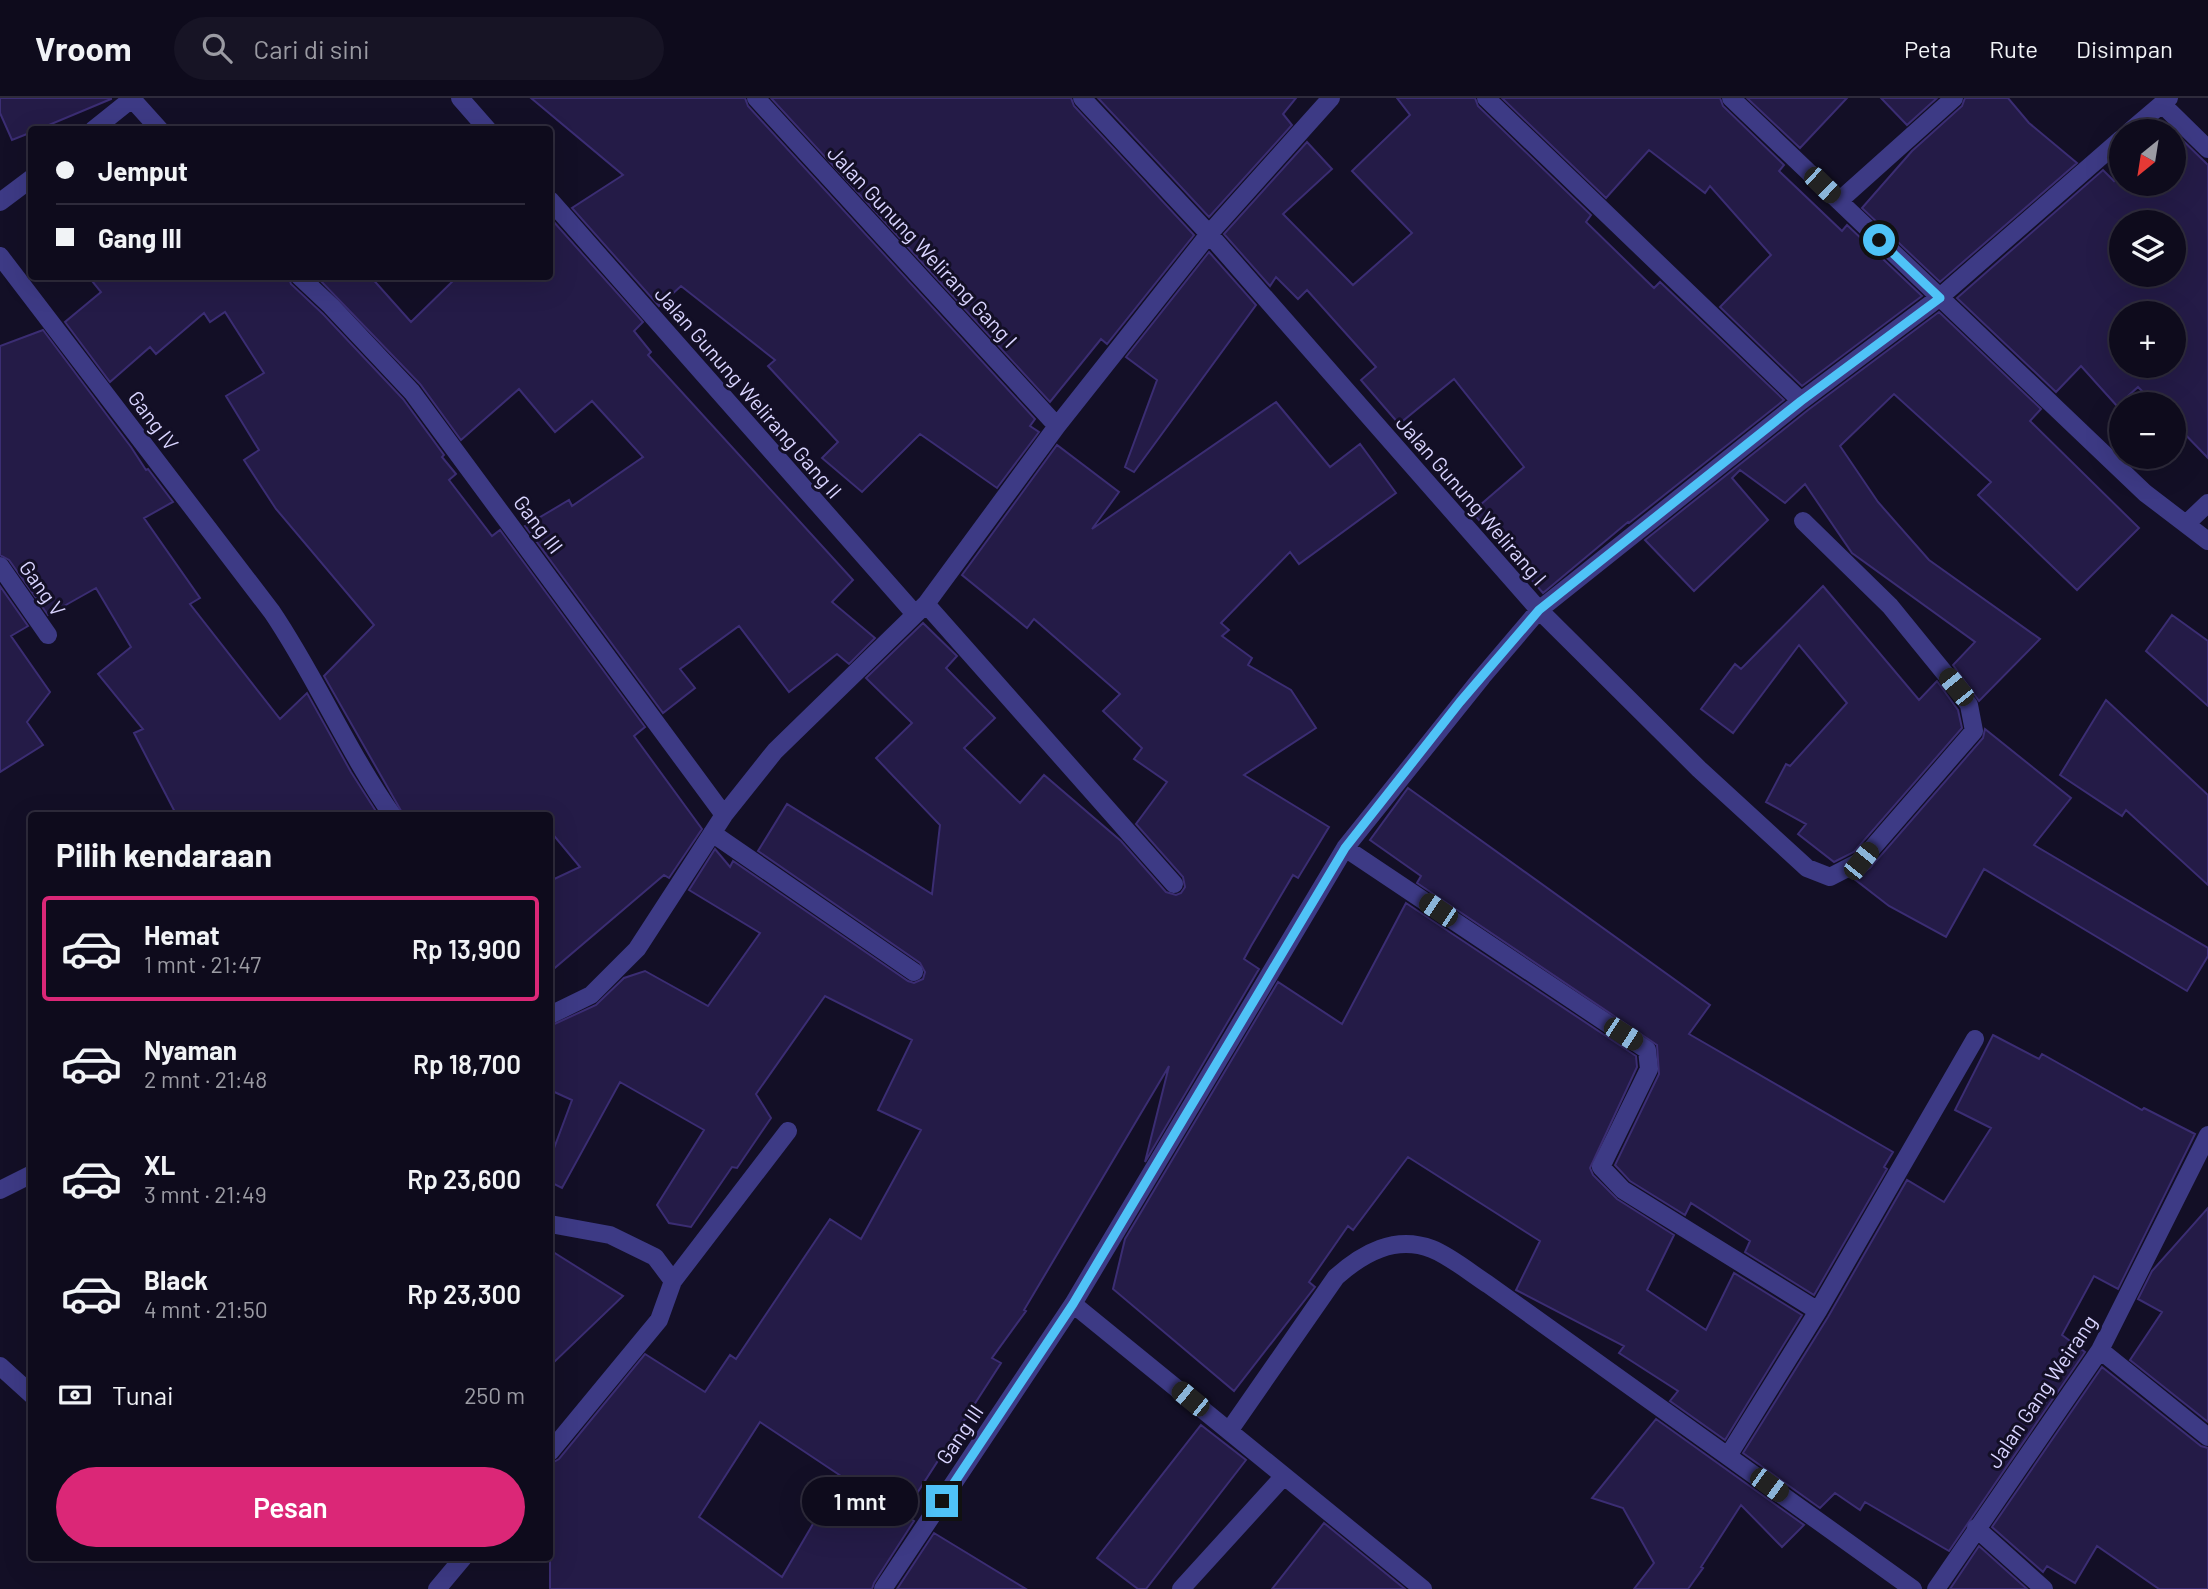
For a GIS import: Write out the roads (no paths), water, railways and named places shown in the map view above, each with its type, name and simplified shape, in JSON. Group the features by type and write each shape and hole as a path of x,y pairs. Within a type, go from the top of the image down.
{"street":[{"path":"98,126 132,98 156,126"},
{"path":"460,98 484,126"},
{"name":"Jalan Gunung Welirang Gang I","path":"756,98 1057,426"},
{"name":"Jalan Gunung Welirang I","path":"1082,98 1209,234 1539,610 1699,769 1807,868 1830,877 1861,861 1974,731 1969,705 1899,616 1803,521"},
{"path":"553,1014 591,995 637,948 724,815 775,751 921,609 1057,426 1209,234 1331,98"},
{"path":"1486,98 1801,401"},
{"path":"1839,201 1954,98"},
{"path":"1736,100 2145,493 2208,541"},
{"path":"2144,119 2166,101 2208,149"},
{"name":"Gang III","path":"883,1589 1073,1304 1345,848 1460,702 1539,610 1801,401 1940,298 2109,149"},
{"path":"0,202 28,180"},
{"name":"Jalan Gunung Welirang Gang II","path":"553,203 1174,884"},
{"name":"Gang IV","path":"0,256 272,612 391,812"},
{"name":"Gang III","path":"303,280 412,392 724,815"},
{"path":"2186,524 2208,503"},
{"name":"Gang V","path":"0,566 48,635"},
{"path":"712,833 914,972"},
{"path":"1345,848 1647,1050 1649,1069 1601,1167 1623,1190 1818,1311"},
{"path":"1728,1456 1818,1311 1975,1040"},
{"path":"553,1448 659,1320 673,1281 788,1131"},
{"name":"Jalan Gang Weirang","path":"1936,1589 2100,1350 2203,1159 2208,1135"},
{"path":"0,1190 28,1176"},
{"path":"553,1225 610,1235 655,1257 673,1281"},
{"path":"1229,1431 1336,1277 1356,1259 1380,1248 1406,1244 1433,1249 1489,1285 1913,1589"},
{"path":"1073,1304 1423,1589"},
{"path":"2100,1350 2208,1437"},
{"path":"0,1366 28,1391"},
{"path":"1181,1589 1284,1476"},
{"path":"1976,1528 2044,1589"},
{"path":"437,1589 460,1561"}]}
